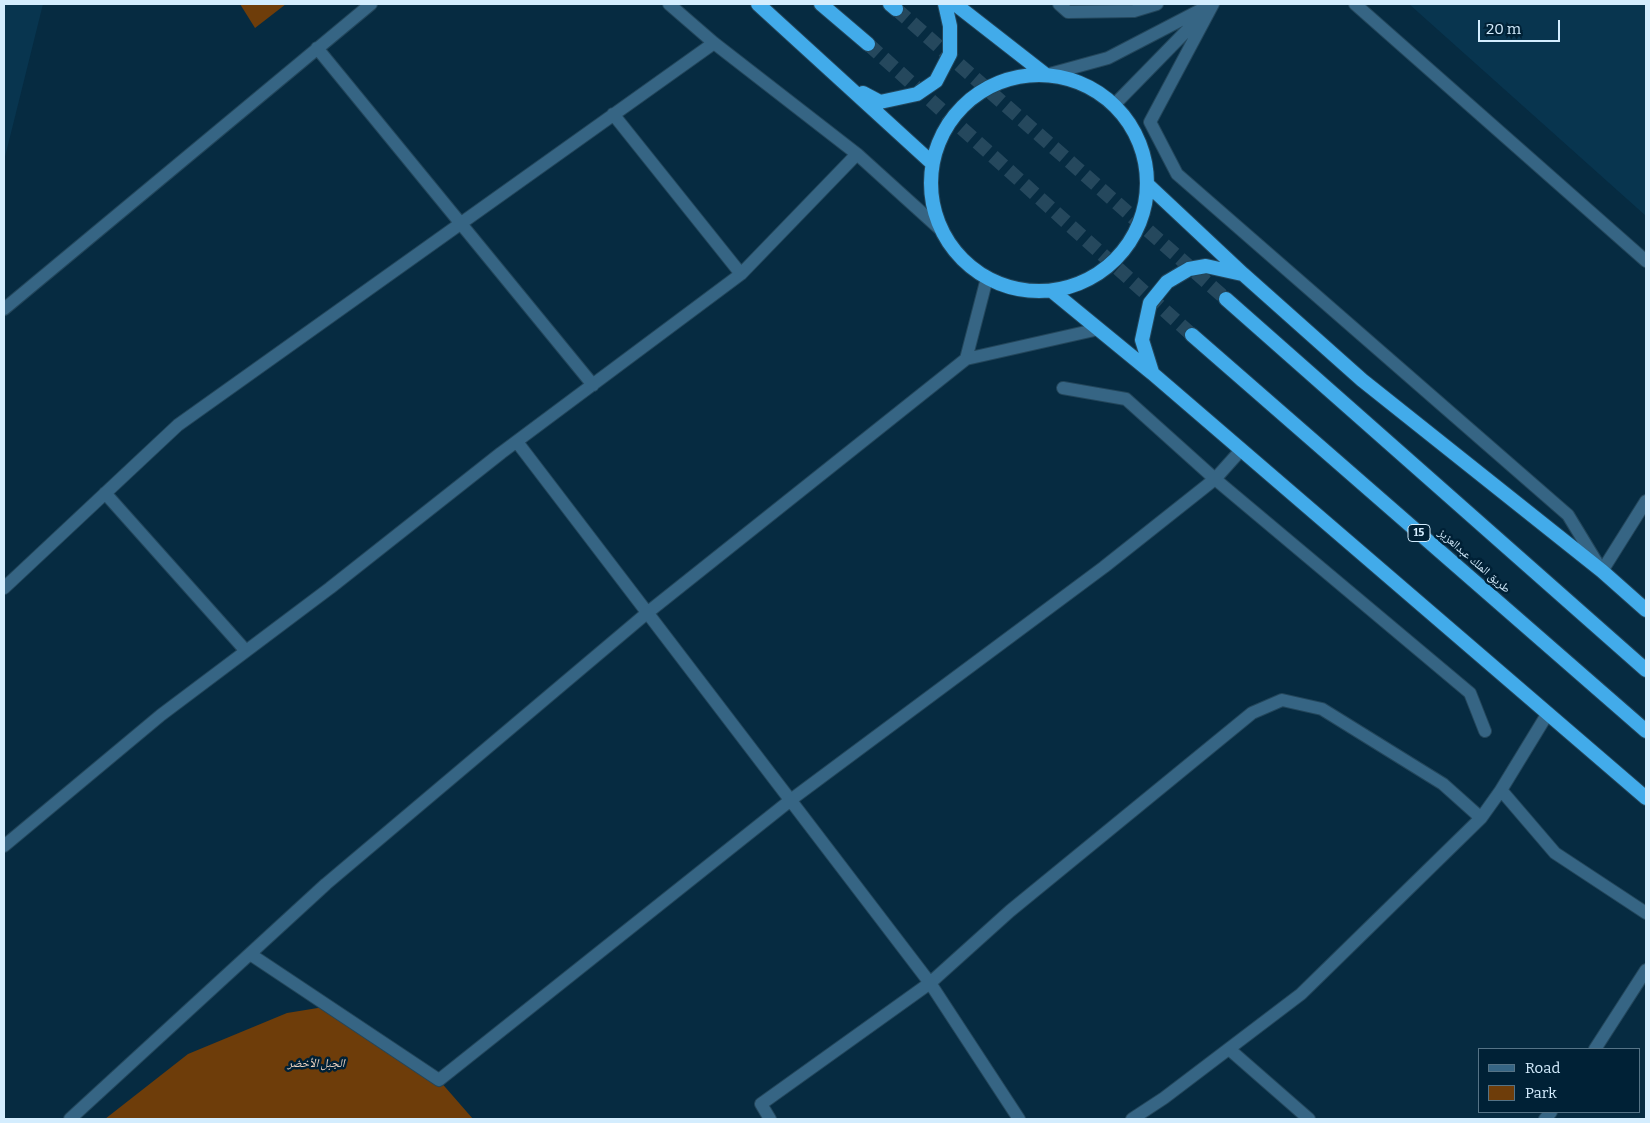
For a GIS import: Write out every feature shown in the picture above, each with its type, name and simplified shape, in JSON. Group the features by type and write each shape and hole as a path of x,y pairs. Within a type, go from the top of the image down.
{"highway":[{"path":"758,4 932,163"},
{"path":"821,4 868,44"},
{"path":"847,85 880,102 917,94 936,80 950,54 950,26 945,4"},
{"path":"955,4 1046,75"},
{"path":"1046,75 1082,84 1114,105 1132,128 1143,155 1147,184 1142,214 1136,229 1129,243 1109,266 1082,283 1052,291 1018,290 987,278 960,258 941,230 931,197 932,163 940,138 954,116 972,97 1003,81 1020,76 1046,75"},
{"path":"1147,184 1243,274 1362,380 1602,571 1646,610"},
{"path":"1152,373 1142,340 1150,303 1167,282 1189,269 1206,266 1243,274"},
{"path":"1052,291 1152,373 1646,798"},
{"path":"1226,299 1646,670"},
{"name":"طريق الملك عبدالعزيز","path":"1192,335 1646,731"}],"street":[{"path":"4,309 372,4"},
{"path":"669,4 714,43 858,154 941,230"},
{"path":"1059,4 1068,12 1134,11 1157,4"},
{"path":"1046,75 1108,58 1213,4"},
{"path":"1114,105 1213,4"},
{"path":"1213,4 1150,122 1177,174 1568,515 1602,571 1646,501"},
{"path":"1355,4 1646,261"},
{"path":"4,588 178,425 460,222 714,43"},
{"path":"317,48 593,385"},
{"path":"613,114 741,274"},
{"path":"4,846 161,716 517,442 741,274 858,154"},
{"path":"966,359 987,278"},
{"path":"70,1119 326,884 647,613 966,359 1099,329"},
{"path":"1062,388 1126,399 1215,479 1470,693 1485,731"},
{"path":"517,442 792,799 930,983 1019,1119"},
{"path":"250,954 438,1080 792,799 1104,567 1215,479 1242,450"},
{"path":"105,493 246,651"},
{"path":"770,1119 761,1104 930,983 1010,911 1252,713 1282,700 1322,709 1443,784 1481,818"},
{"path":"1132,1119 1301,994 1481,818 1501,790 1548,713"},
{"path":"1501,790 1555,853 1646,913"},
{"path":"1596,1048 1646,972"},
{"path":"1229,1049 1310,1119"}],"shaded area":[{"path":"4,4 43,4 4,161"},
{"path":"1409,4 1646,4 1646,216"}],"green space":[{"path":"240,4 286,4 255,28"},
{"name":"الجبل الأخضر","path":"330,1006 439,1080 473,1119 105,1119 188,1054 287,1013"}],"tunnel":[{"path":"896,9 1226,299"},
{"path":"868,44 1192,335"}]}
